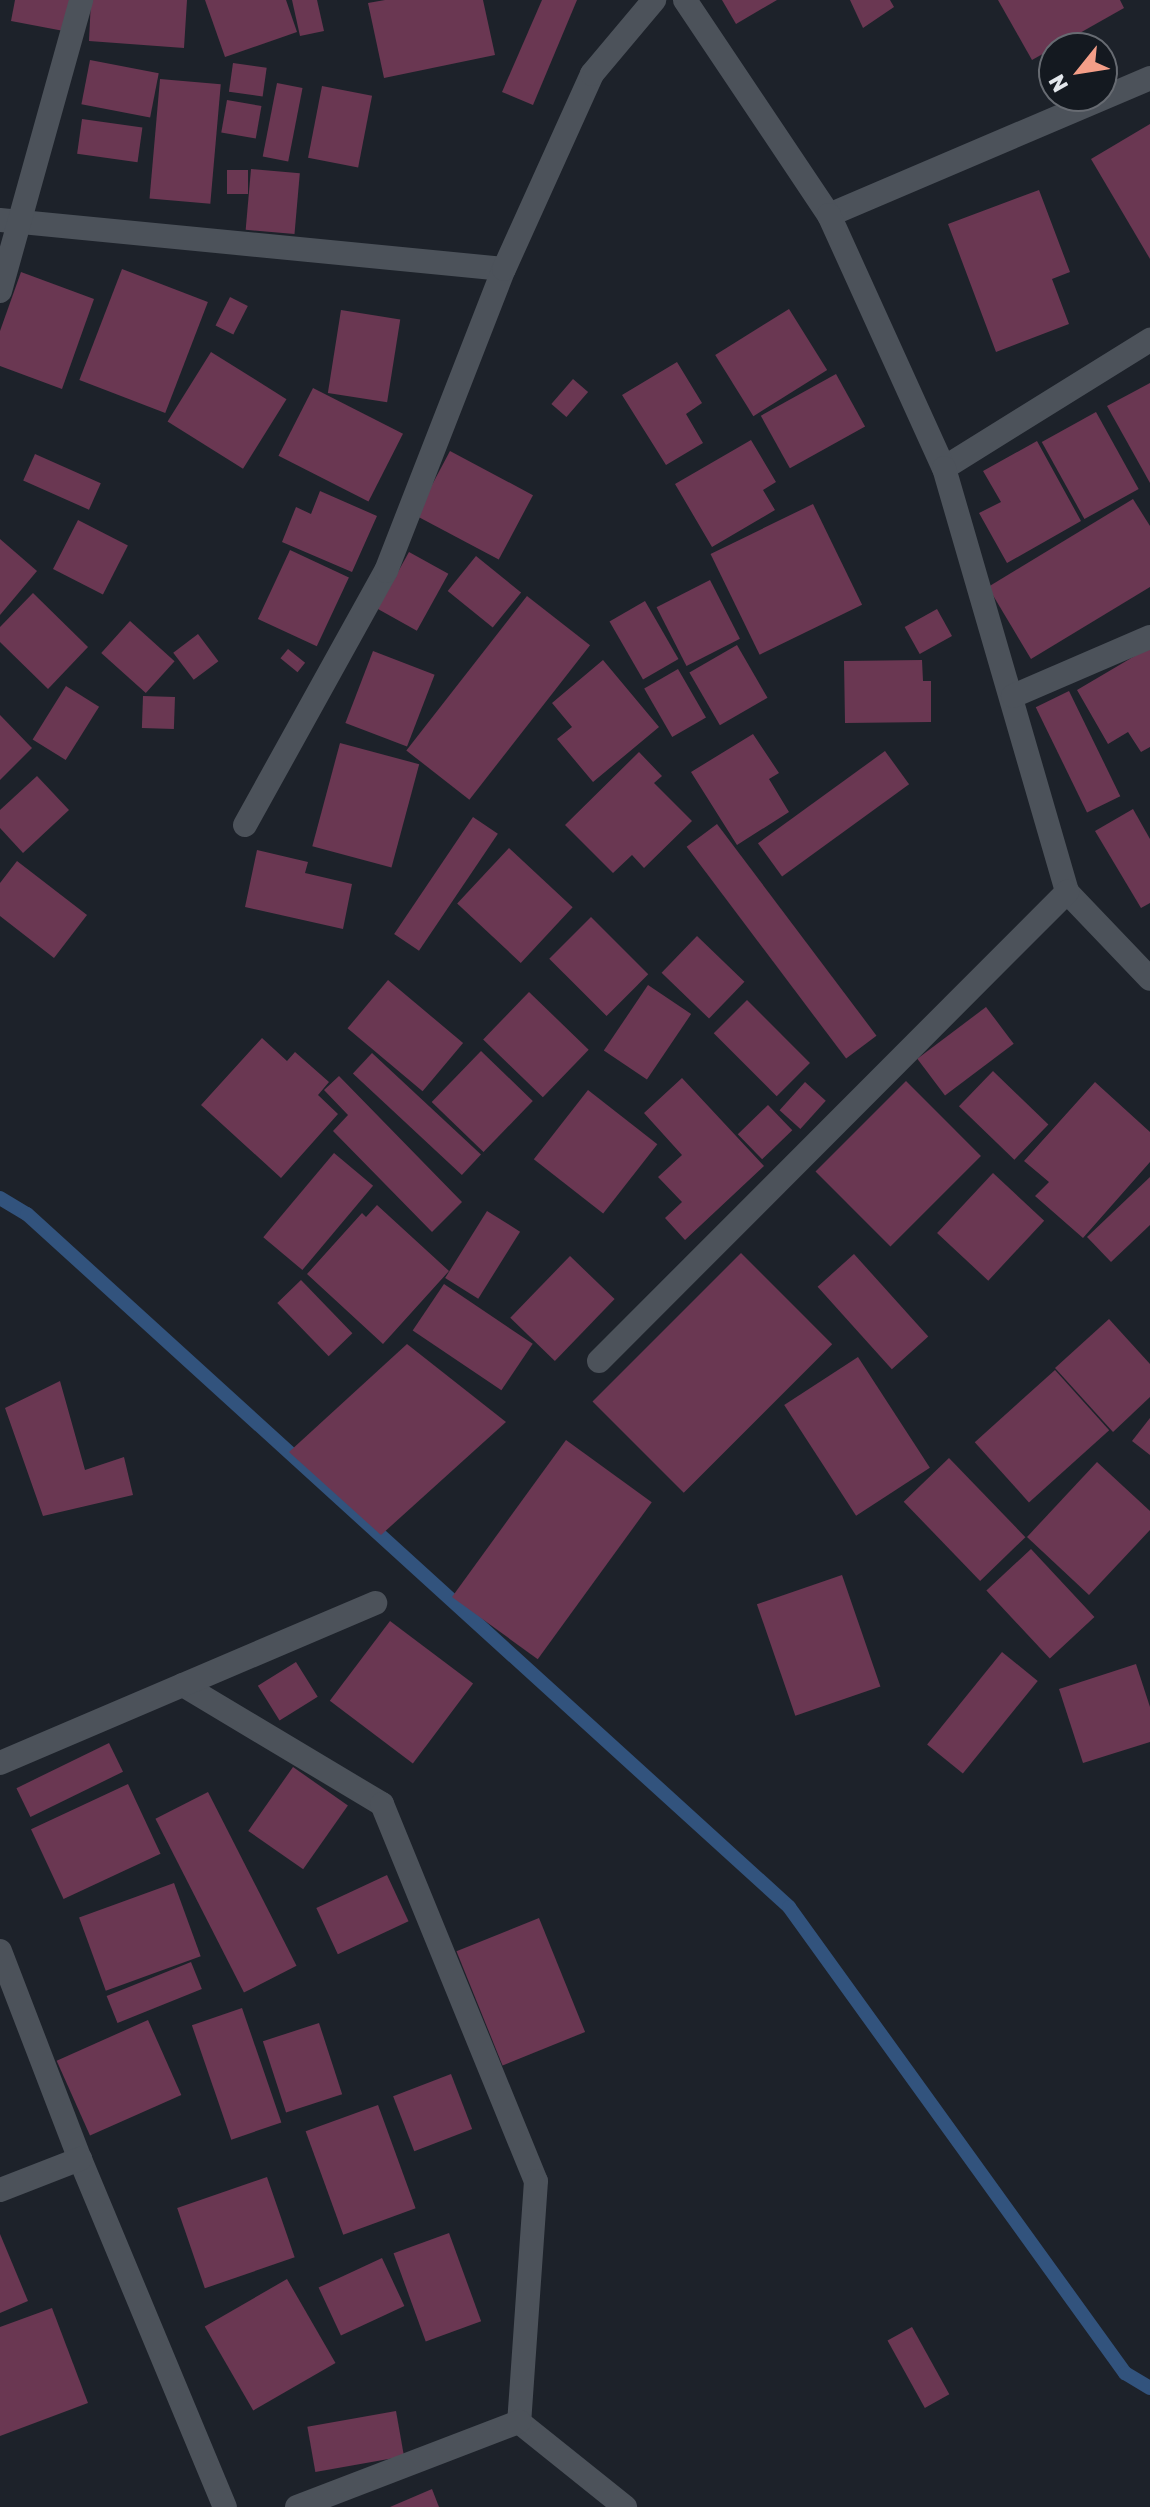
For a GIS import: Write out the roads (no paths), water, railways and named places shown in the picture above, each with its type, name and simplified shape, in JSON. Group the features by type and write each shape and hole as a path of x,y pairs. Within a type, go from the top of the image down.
{"street":[{"path":"0,291 11,222 81,0"},
{"path":"245,825 386,571 504,269 592,74 654,0"},
{"path":"685,0 829,215 944,468 1013,696 1067,892 1150,979"},
{"path":"829,215 1150,78"},
{"path":"11,222 504,269"},
{"path":"944,468 1150,340"},
{"path":"1013,696 1150,637"},
{"path":"599,1361 1067,892"},
{"path":"0,1763 375,1603"},
{"path":"183,1685 382,1804 536,2181 519,2422"},
{"path":"0,1951 80,2159 225,2507"},
{"path":"0,2190 80,2159"},
{"path":"297,2507 519,2422"},
{"path":"519,2422 625,2507"}],"waterway":[{"path":"0,1198 27,1214 789,1907 1125,2373 1150,2388"}]}
